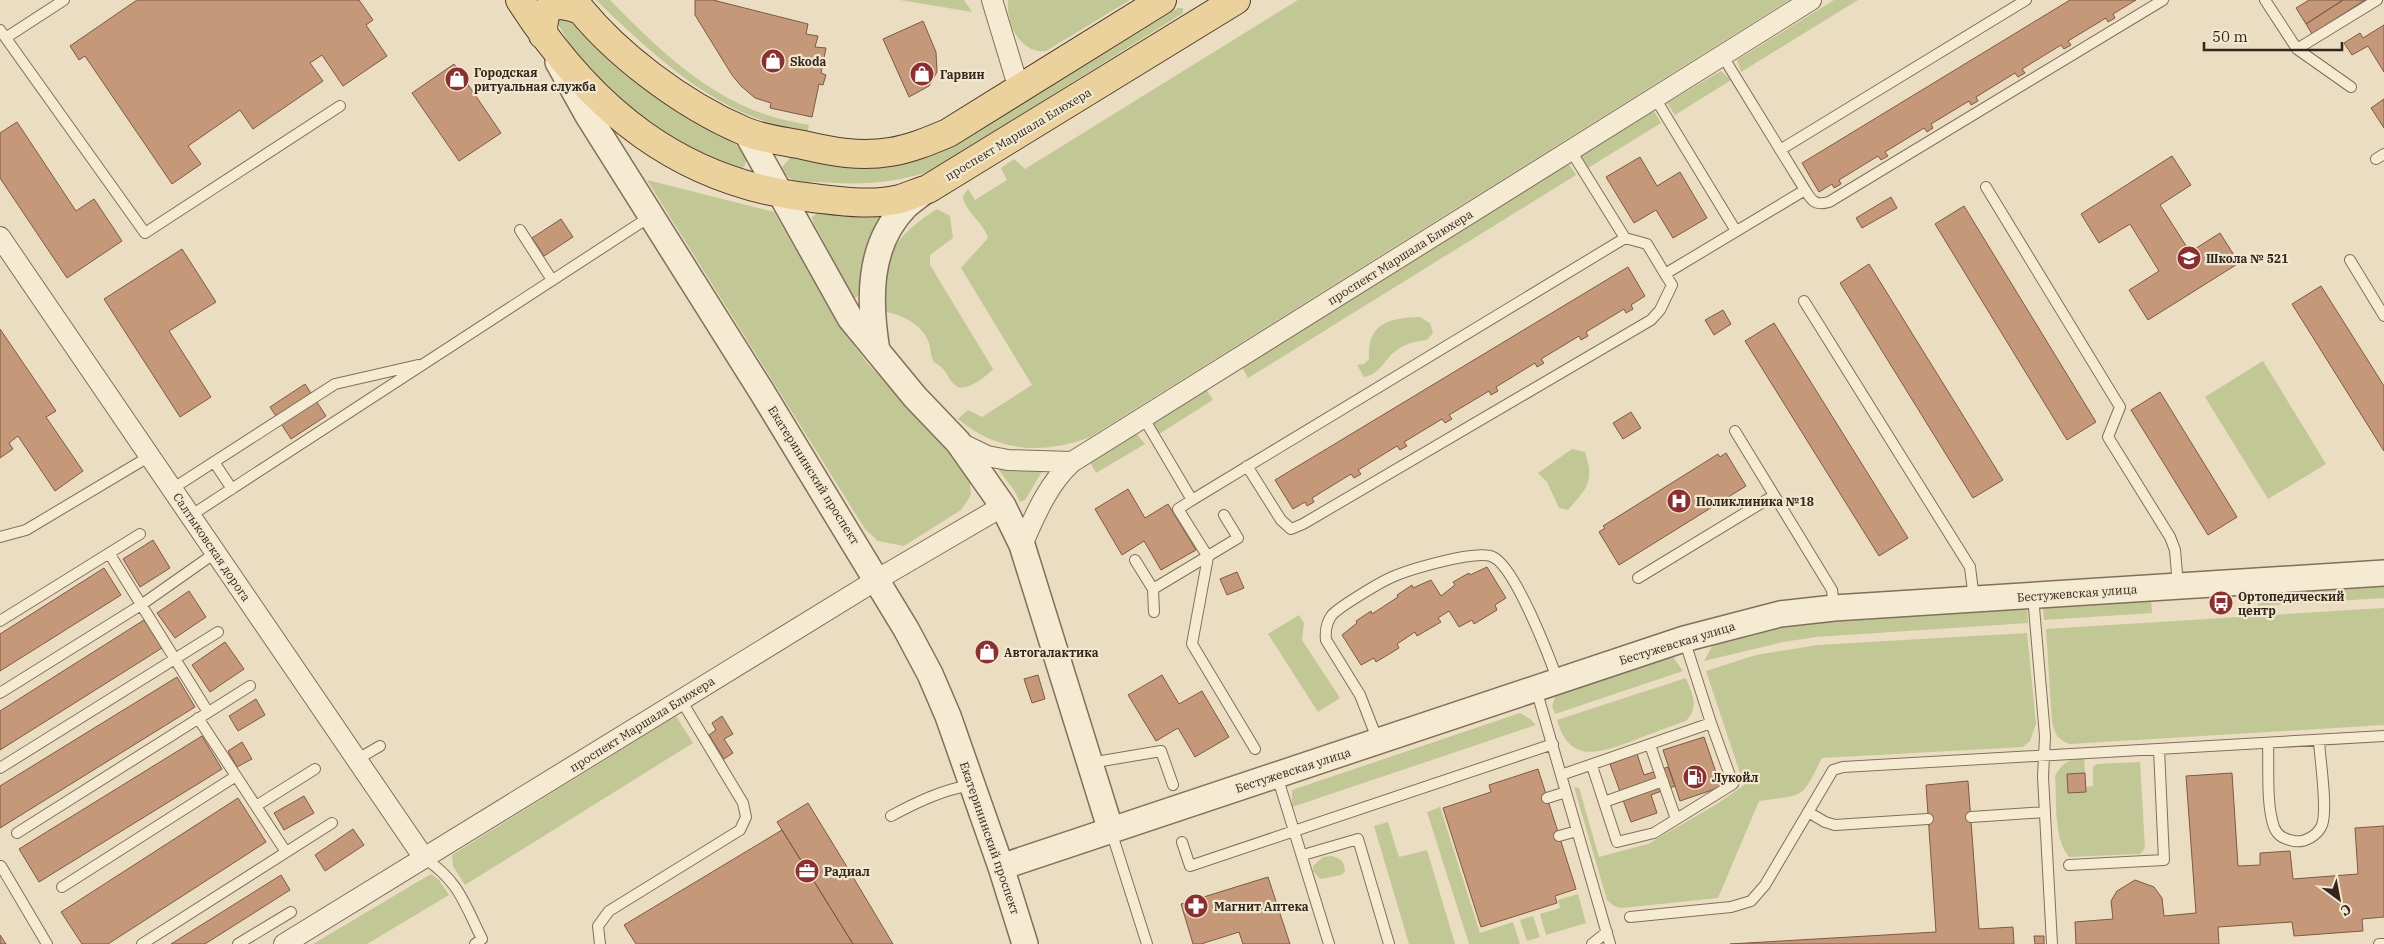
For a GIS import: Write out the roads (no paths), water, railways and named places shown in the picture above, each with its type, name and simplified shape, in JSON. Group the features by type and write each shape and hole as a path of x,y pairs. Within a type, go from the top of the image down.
{"main road":[{"name":"проспект Маршала Блюхера","path":"520,0 542,35 604,103 655,144 681,160 708,173 780,194 874,202 899,199 928,189 1226,3"},
{"path":"542,35 543,19 548,10 556,4 577,5 624,53 656,78 693,104 746,132 836,153 862,155 918,146 948,133 1162,0"}],"street":[{"path":"992,0 1019,89"},
{"name":"проспект Маршала Блюхера","path":"1022,545 1037,510 1060,473 1072,462 1811,0"},
{"name":"Екатерининский проспект","path":"542,35 587,114 878,579 930,674 948,716 1001,867 1025,944"},
{"path":"746,132 850,318 877,354 958,442 1003,506 1022,545 1111,830"},
{"path":"877,354 872,319 876,258 884,239 905,207 928,189"},
{"name":"Салтыковская дорога","path":"0,237 424,858"},
{"path":"958,442 987,456 1008,460 1072,462"},
{"name":"проспект Маршала Блюхера","path":"284,944 878,579 1003,506"},
{"name":"Бестужевская улица","path":"1001,867 1684,639 1780,614 1834,608 2384,573"}],"lane":[{"path":"64,0 3,34 145,233 340,106"},
{"path":"1780,150 2026,0"},
{"path":"1722,55 1812,201 1820,204 1829,202 2163,0"},
{"path":"2266,0 2297,49 2351,87"},
{"path":"2297,49 2377,0"},
{"path":"1656,98 1736,231"},
{"path":"1247,466 1281,520 1291,528 1303,524 1651,320 1660,310 1672,285 1646,244 1625,238 1571,151"},
{"path":"1986,187 2120,407 2108,437 2170,536 2175,550 2178,587"},
{"path":"1665,274 1805,190"},
{"path":"190,516 652,216"},
{"path":"520,230 552,280"},
{"path":"1255,749 1192,644 1208,556 1178,509 1625,238"},
{"path":"2350,260 2384,316"},
{"path":"1804,300 1970,566 1974,600"},
{"path":"172,489 335,384 426,363"},
{"path":"1143,418 1192,500"},
{"path":"1735,431 1832,590 1834,608"},
{"path":"0,538 26,530 150,456"},
{"path":"214,462 232,489"},
{"path":"1638,578 1773,496"},
{"path":"1153,590 1238,538 1224,515"},
{"path":"0,621 140,534"},
{"path":"109,553 208,712"},
{"path":"0,693 141,605 215,553"},
{"path":"1378,742 1360,695 1326,640 1325,631 1333,614 1388,578 1414,569 1476,554 1493,556 1506,566 1532,617 1547,685 1552,744 1610,944"},
{"path":"1134,560 1153,590 1154,612"},
{"path":"2033,596 2045,736 2045,812 2052,944"},
{"path":"0,768 218,632"},
{"path":"1592,766 1617,842 1654,833 1733,784 1684,639"},
{"path":"16,833 250,686"},
{"path":"600,944 598,926 609,911 740,830 746,817 743,803 681,700"},
{"path":"198,718 286,852"},
{"path":"1561,775 1592,766 1711,723"},
{"path":"1630,917 1732,907 1752,901 1765,885 1832,770 1843,767 2384,736"},
{"path":"2268,743 2271,813 2274,828 2283,839 2298,842 2312,837 2322,826 2324,811 2319,741"},
{"path":"1182,842 1190,866 1552,744"},
{"path":"1650,745 1676,819"},
{"path":"356,760 380,746"},
{"path":"2069,865 2164,860 2159,749"},
{"path":"1090,763 1161,751 1173,785"},
{"path":"256,806 314,769"},
{"path":"62,887 236,776"},
{"path":"1277,776 1329,944"},
{"path":"1604,802 1663,781"},
{"path":"891,816 918,801 952,788 972,785"},
{"path":"1547,798 1566,792"},
{"path":"1808,812 1835,825 1928,819"},
{"path":"1971,818 2045,812"},
{"path":"142,944 332,823"},
{"path":"1111,830 1147,944"},
{"path":"1559,836 1577,831"},
{"path":"1303,855 1358,838 1389,944"},
{"path":"424,858 443,870 458,889 482,939 474,944"},
{"path":"1,866 48,944"},
{"path":"238,944 291,912"},
{"path":"1592,944 1607,932"},
{"path":"2378,944 2384,944"}],"place":[{"name":"Skoda","path":"773,61"},
{"name":"Гарвин","path":"922,74"},
{"name":"Городская ритуальная служба","path":"457,79"},
{"name":"Школа № 521","path":"2189,258"},
{"name":"Поликлиника №18","path":"1679,501"},
{"name":"Ортопедический центр","path":"2221,603"},
{"name":"Автогалактика","path":"987,652"},
{"name":"Лукойл","path":"1695,777"},
{"name":"Радиал","path":"807,871"},
{"name":"Магнит Аптека","path":"1196,906"}]}
